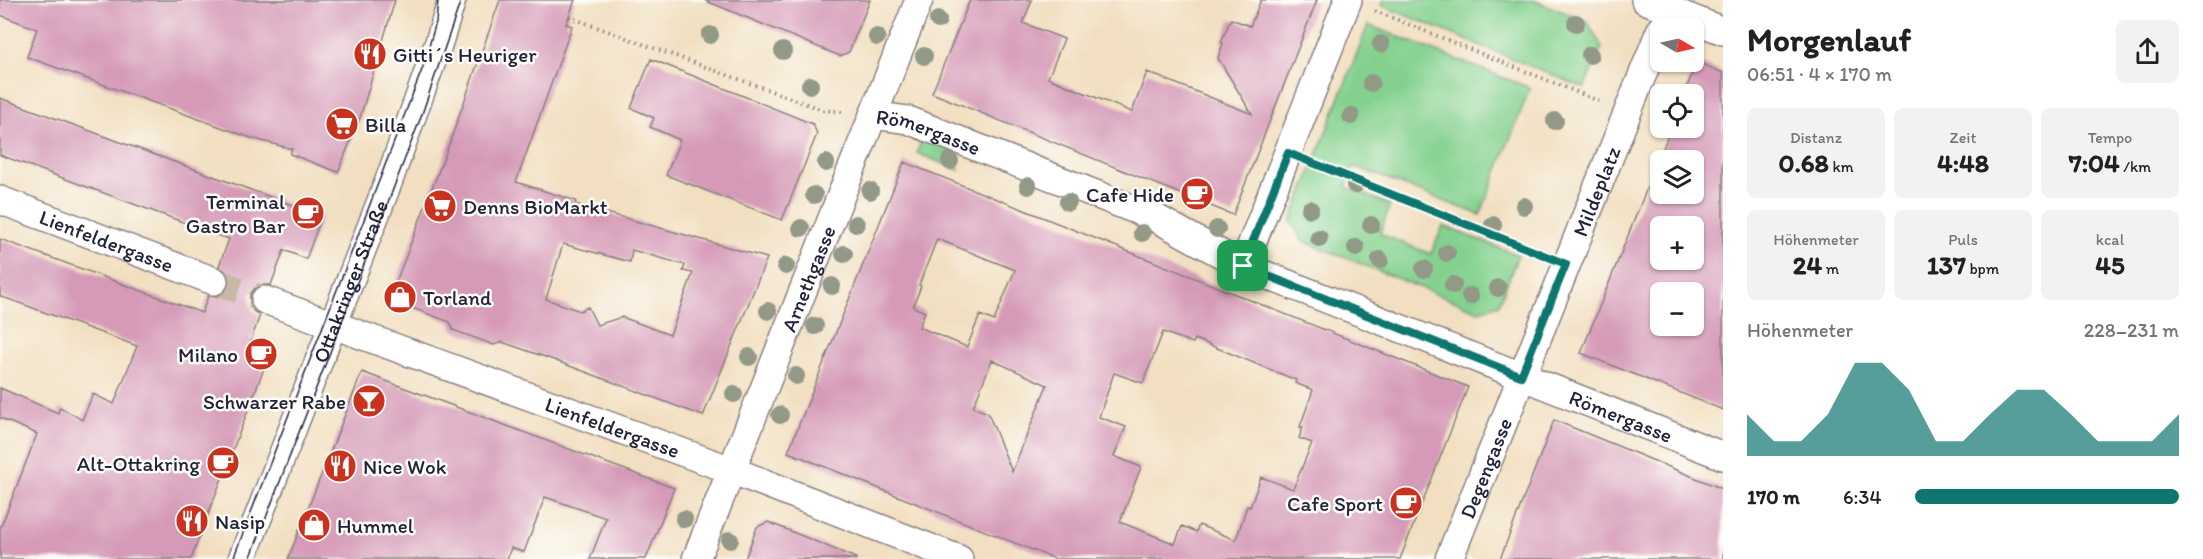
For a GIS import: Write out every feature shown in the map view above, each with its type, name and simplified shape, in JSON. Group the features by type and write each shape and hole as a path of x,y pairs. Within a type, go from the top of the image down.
{"street":[{"name":"Ottakringer Straße","path":"242,559 388,183 452,0"},
{"name":"Arnethgasse","path":"696,559 919,0"},
{"path":"1348,0 1243,266 1521,376"},
{"name":"Mildeplatz","path":"1521,376 1627,113 1662,14"},
{"path":"1662,14 1723,31"},
{"name":"Römergasse","path":"873,115 908,120 1156,218 1243,266"},
{"name":"Lienfeldergasse","path":"0,200 213,281"},
{"name":"Lienfeldergasse","path":"265,300 731,470 959,559"},
{"name":"Römergasse","path":"1521,376 1723,456"},
{"name":"Degengasse","path":"1449,559 1521,376"}],"path":[{"path":"1348,0 1627,113"},
{"name":"Römergasse","path":"569,17 823,110 873,115"},
{"path":"1288,153 1566,264"}],"green space":[{"path":"1383,0 1533,0 1587,21 1602,47 1584,88 1381,5"},
{"path":"1368,25 1530,88 1480,215 1354,166 1346,187 1390,205 1380,234 1431,254 1443,226 1518,255 1499,304 1479,311 1303,241 1291,222"},
{"path":"923,136 947,146 959,170 917,153"}],"building":[{"path":"0,0 395,0 360,118 338,172 290,154 292,149 251,138 27,57 37,29 0,15"},
{"path":"500,0 575,0 566,24 572,26 516,182 576,201 575,204 767,258 703,416 502,342 494,345 453,330 450,322 407,306 401,310 390,306 386,296 388,285 396,282 451,139","holes":["563,244 630,262 632,250 685,265 683,271 693,273 670,335 622,317 597,325 588,307 580,311 546,299"]},
{"path":"704,0 870,0 849,52 840,56"},
{"path":"970,0 1032,0 1023,23 1064,39 1048,78 1132,112 1147,72 1252,114 1218,58 1223,43 1221,42 1231,19 1250,26 1261,0 1317,0 1233,215 932,93"},
{"path":"651,59 813,124 817,134 782,220 666,175 680,140 650,127 654,118 631,108"},
{"path":"1704,65 1723,73 1723,410 1581,353 1650,180 1650,204 1704,204 1704,150 1662,150 1667,138 1704,138 1704,84 1688,84 1693,72 1704,72"},
{"path":"0,98 322,216 306,259 284,250 271,285 255,288 250,294 253,311 260,315 250,343 271,350 191,559 0,559 0,529 37,434 0,418 0,388 58,413 60,407 82,420 93,394 114,404 137,346 0,296 0,239 202,313 208,296 216,297 223,294 230,279 219,266 229,239 0,155"},
{"path":"904,162 1468,387 1400,559 1055,559 788,452","holes":["937,239 1015,270 994,321 980,315 967,347 919,327 925,312 913,307","1163,332 1193,343 1195,339 1296,380 1295,383 1313,390 1300,427 1303,427 1299,438 1312,443 1293,489 1261,477 1250,507 1247,506 1236,540 1199,525 1196,532 1182,526 1175,544 1120,522 1141,467 1114,456 1126,427 1099,417 1114,373 1143,383","992,360 1047,385 1012,472 988,413 973,407"]},
{"path":"362,372 674,488 646,559 590,559 606,518 545,497 524,552 511,548 507,559 288,559"},
{"path":"1554,420 1723,489 1723,559 1500,559"},
{"path":"768,522 856,559 745,559 757,527"}],"tunnel":[{"path":"214,281 265,300"}],"tram line":[{"path":"233,559 423,67 436,22 438,0"},
{"path":"250,559 421,117 461,0"}],"place":[{"name":"Gitti´s Heuriger","path":"370,54"},
{"name":"Billa","path":"342,124"},
{"name":"Cafe Hide","path":"1197,194"},
{"name":"Denns BioMarkt","path":"440,206"},
{"name":"Terminal Gastro Bar","path":"308,213"},
{"name":"Torland","path":"400,297"},
{"name":"Milano","path":"261,354"},
{"name":"Schwarzer Rabe","path":"369,401"},
{"name":"Alt-Ottakring","path":"223,463"},
{"name":"Nice Wok","path":"340,466"},
{"name":"Cafe Sport","path":"1406,503"},
{"name":"Nasip","path":"192,521"},
{"name":"Hummel","path":"314,525"}],"route":[{"path":"1288,153 1566,264 1521,376 1243,266 1288,153"}]}
